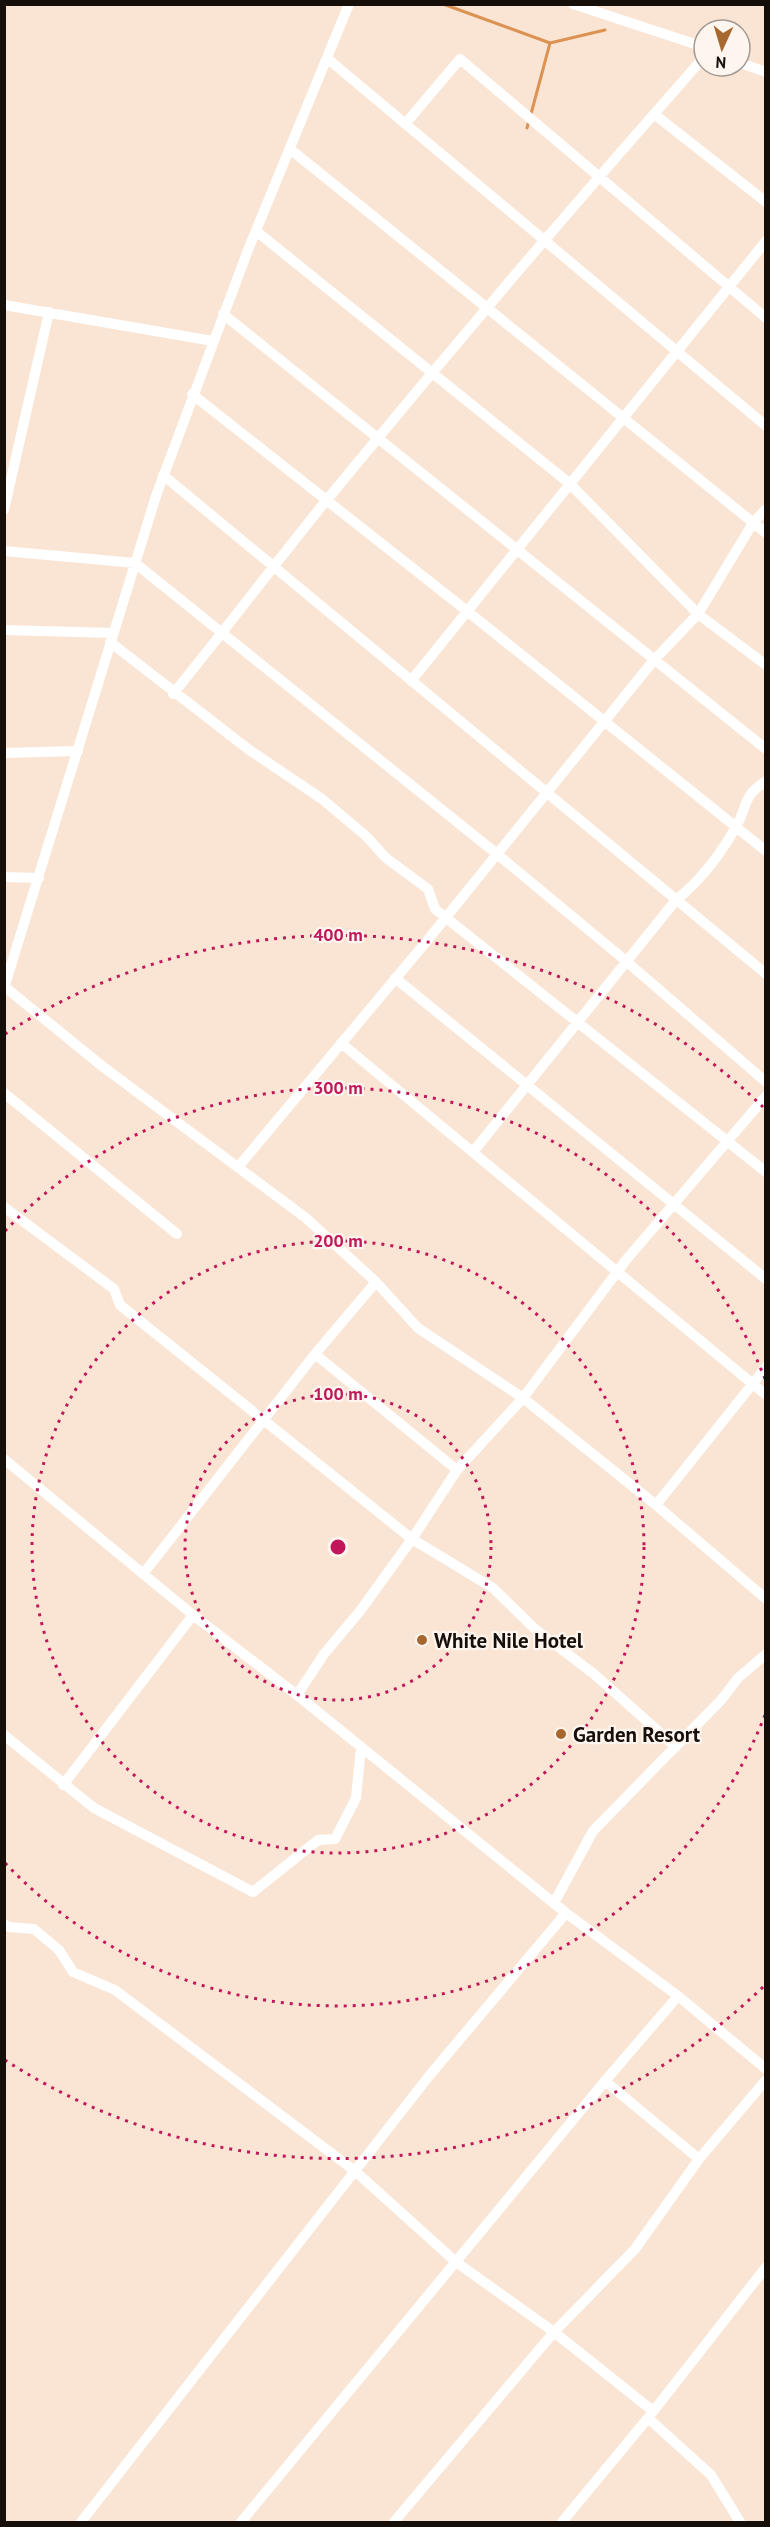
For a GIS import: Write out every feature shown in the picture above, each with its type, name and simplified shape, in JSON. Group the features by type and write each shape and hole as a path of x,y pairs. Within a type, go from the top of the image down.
{"street":[{"path":"349,4 223,314 163,475 111,637 5,988 102,1066 306,1218 376,1282 418,1328 435,1342 523,1398 656,1505 765,1599"},
{"path":"573,4 692,43"},
{"path":"328,59 765,426"},
{"path":"405,124 460,59 765,318"},
{"path":"173,694 327,500 598,177 692,71"},
{"path":"654,114 765,202"},
{"path":"290,149 765,533"},
{"path":"256,231 569,483 698,614 765,665"},
{"path":"411,681 765,241"},
{"path":"4,304 213,341"},
{"path":"4,510 49,312"},
{"path":"223,314 765,749"},
{"path":"192,394 467,610 765,851"},
{"path":"163,475 765,974"},
{"path":"238,1167 446,917 654,660 698,614 753,523 765,509"},
{"path":"4,551 135,563 497,854 626,961 765,1082"},
{"path":"4,630 111,637 173,694 322,799 366,836 386,858 428,889 435,909 765,1172"},
{"path":"4,753 78,751"},
{"path":"473,1152 576,1021 676,900 698,883 736,826 750,792 765,781"},
{"path":"4,878 39,878"},
{"path":"395,978 765,1279"},
{"path":"341,1043 765,1395"},
{"path":"4,1093 177,1234"},
{"path":"297,1695 324,1654 360,1611 412,1539 457,1470 523,1398 616,1272 765,1096"},
{"path":"4,1207 114,1289 120,1305 412,1539 493,1587 535,1629 594,1674 676,1747"},
{"path":"143,1574 315,1354 376,1282"},
{"path":"315,1354 457,1470"},
{"path":"656,1505 765,1367"},
{"path":"4,1459 193,1615 297,1695 566,1913 678,1996 765,2069"},
{"path":"63,1785 193,1615"},
{"path":"554,1903 593,1831 722,1699 738,1678 765,1654"},
{"path":"4,1735 94,1808 253,1892 318,1840 335,1839 356,1798 361,1747"},
{"path":"81,2523 429,2076 566,1913"},
{"path":"4,1924 9,1927 34,1929 59,1950 73,1972 115,1990 355,2171 456,2262 554,2332 650,2414 711,2475 740,2523"},
{"path":"241,2523 605,2081 678,1996"},
{"path":"394,2523 554,2332 635,2249 699,2159 765,2080"},
{"path":"605,2081 699,2159"},
{"path":"562,2523 765,2267"}],"waterway":[{"path":"443,4 550,43 605,30"},
{"path":"531,114 550,43"},
{"path":"527,128 529,120"}],"place":[{"name":"White Nile Hotel","path":"422,1640"},
{"name":"Garden Resort","path":"561,1734"}]}
